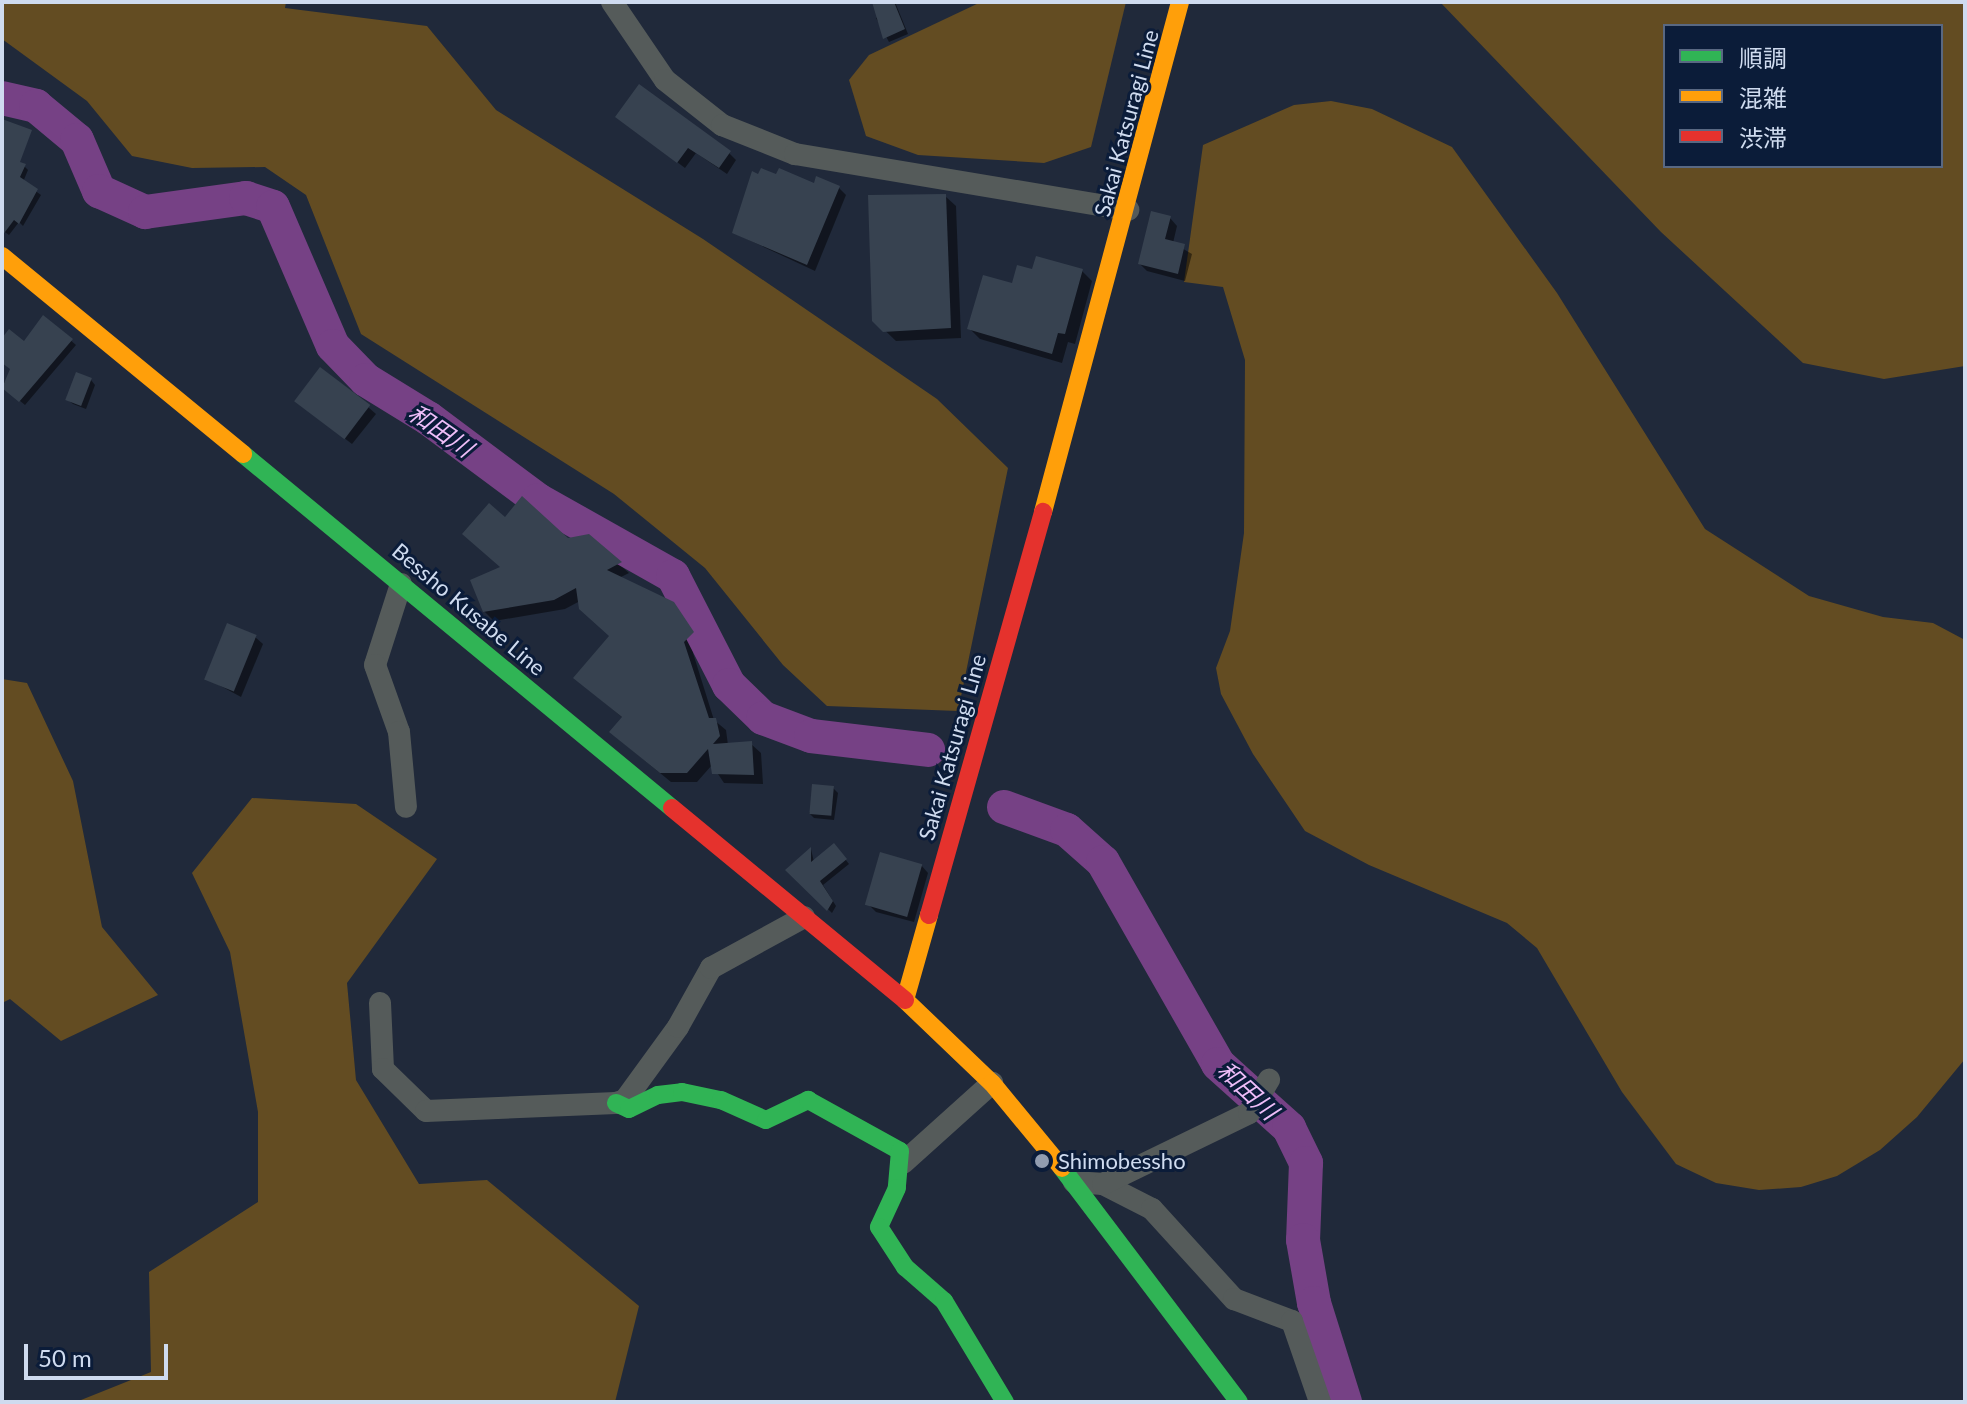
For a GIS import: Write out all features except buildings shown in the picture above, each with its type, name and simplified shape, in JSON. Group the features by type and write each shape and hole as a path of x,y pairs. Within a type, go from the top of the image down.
{"main road":[{"name":"Sakai Katsuragi Line","path":"905,1000 1128,210 1180,2"},
{"name":"Bessho Kusabe Line","path":"2,256 905,1000"},
{"path":"905,1000 992,1083 1074,1182 1239,1402"},
{"path":"616,1103 629,1109 658,1095 692,1093 766,1120 808,1100 900,1151 903,1163 879,1227 905,1267 944,1301 1005,1402"}],"street":[{"path":"612,2 665,80 722,125 795,154 1128,210"},
{"path":"401,584 375,665 399,732 406,807"},
{"path":"380,1003 383,1069 426,1111 616,1103 625,1100 678,1027 711,968 804,917"},
{"path":"1103,1184 1249,1113 1269,1080"},
{"path":"903,1163 992,1083"},
{"path":"1074,1182 1103,1184 1152,1209 1234,1299 1292,1321 1320,1402"}],"shaded area":[{"path":"2,2 286,2 285,8 427,26 496,110 703,239 937,399 1008,468 958,711 827,706 783,665 705,568 614,494 361,334 306,195 265,167 192,168 132,156 87,101 2,39"},
{"path":"981,2 1126,2 1091,147 1044,163 918,155 866,136 849,80 869,55"},
{"path":"1440,2 1965,2 1965,366 1884,379 1803,363 1661,232"},
{"path":"1331,101 1372,109 1452,147 1557,293 1705,529 1809,596 1883,617 1933,623 1965,640 1965,1059 1917,1117 1880,1150 1837,1176 1801,1187 1759,1190 1716,1183 1676,1164 1622,1092 1537,948 1507,923 1369,865 1305,831 1253,754 1221,694 1216,668 1230,631 1244,533 1245,360 1223,287 1184,282 1203,145 1294,105"},
{"path":"2,679 27,683 73,781 102,927 158,995 61,1041 10,999 2,1003"},
{"path":"252,798 356,804 437,859 347,983 356,1080 419,1184 487,1180 639,1306 615,1402 76,1402 151,1372 149,1272 258,1202 258,1112 230,952 192,873"}],"waterway":[{"name":"和田川","path":"2,98 36,106 77,140 99,191 145,212 246,198 273,207 333,346 366,380 428,418 538,500 673,576 729,685 763,718 811,736 928,750"},
{"name":"和田川","path":"1004,807 1067,830 1103,862 1218,1064 1289,1128 1306,1163 1303,1240 1314,1303 1345,1402"}],"traffic: fast":[{"path":"243,454 672,808"},
{"path":"616,1103 629,1109 658,1095 682,1092 721,1100 766,1120 808,1100 900,1151 897,1188 879,1227 905,1267 944,1301 1005,1402"},
{"path":"1062,1168 1239,1402"}],"traffic: slow":[{"path":"1043,512 1180,2"},
{"path":"2,256 243,454"},
{"path":"929,915 905,1000 992,1083 1062,1168"}],"traffic: jam":[{"path":"929,915 1043,512"},
{"path":"672,808 905,1000"}],"place":[{"name":"Shimobessho","path":"1042,1161"}]}
